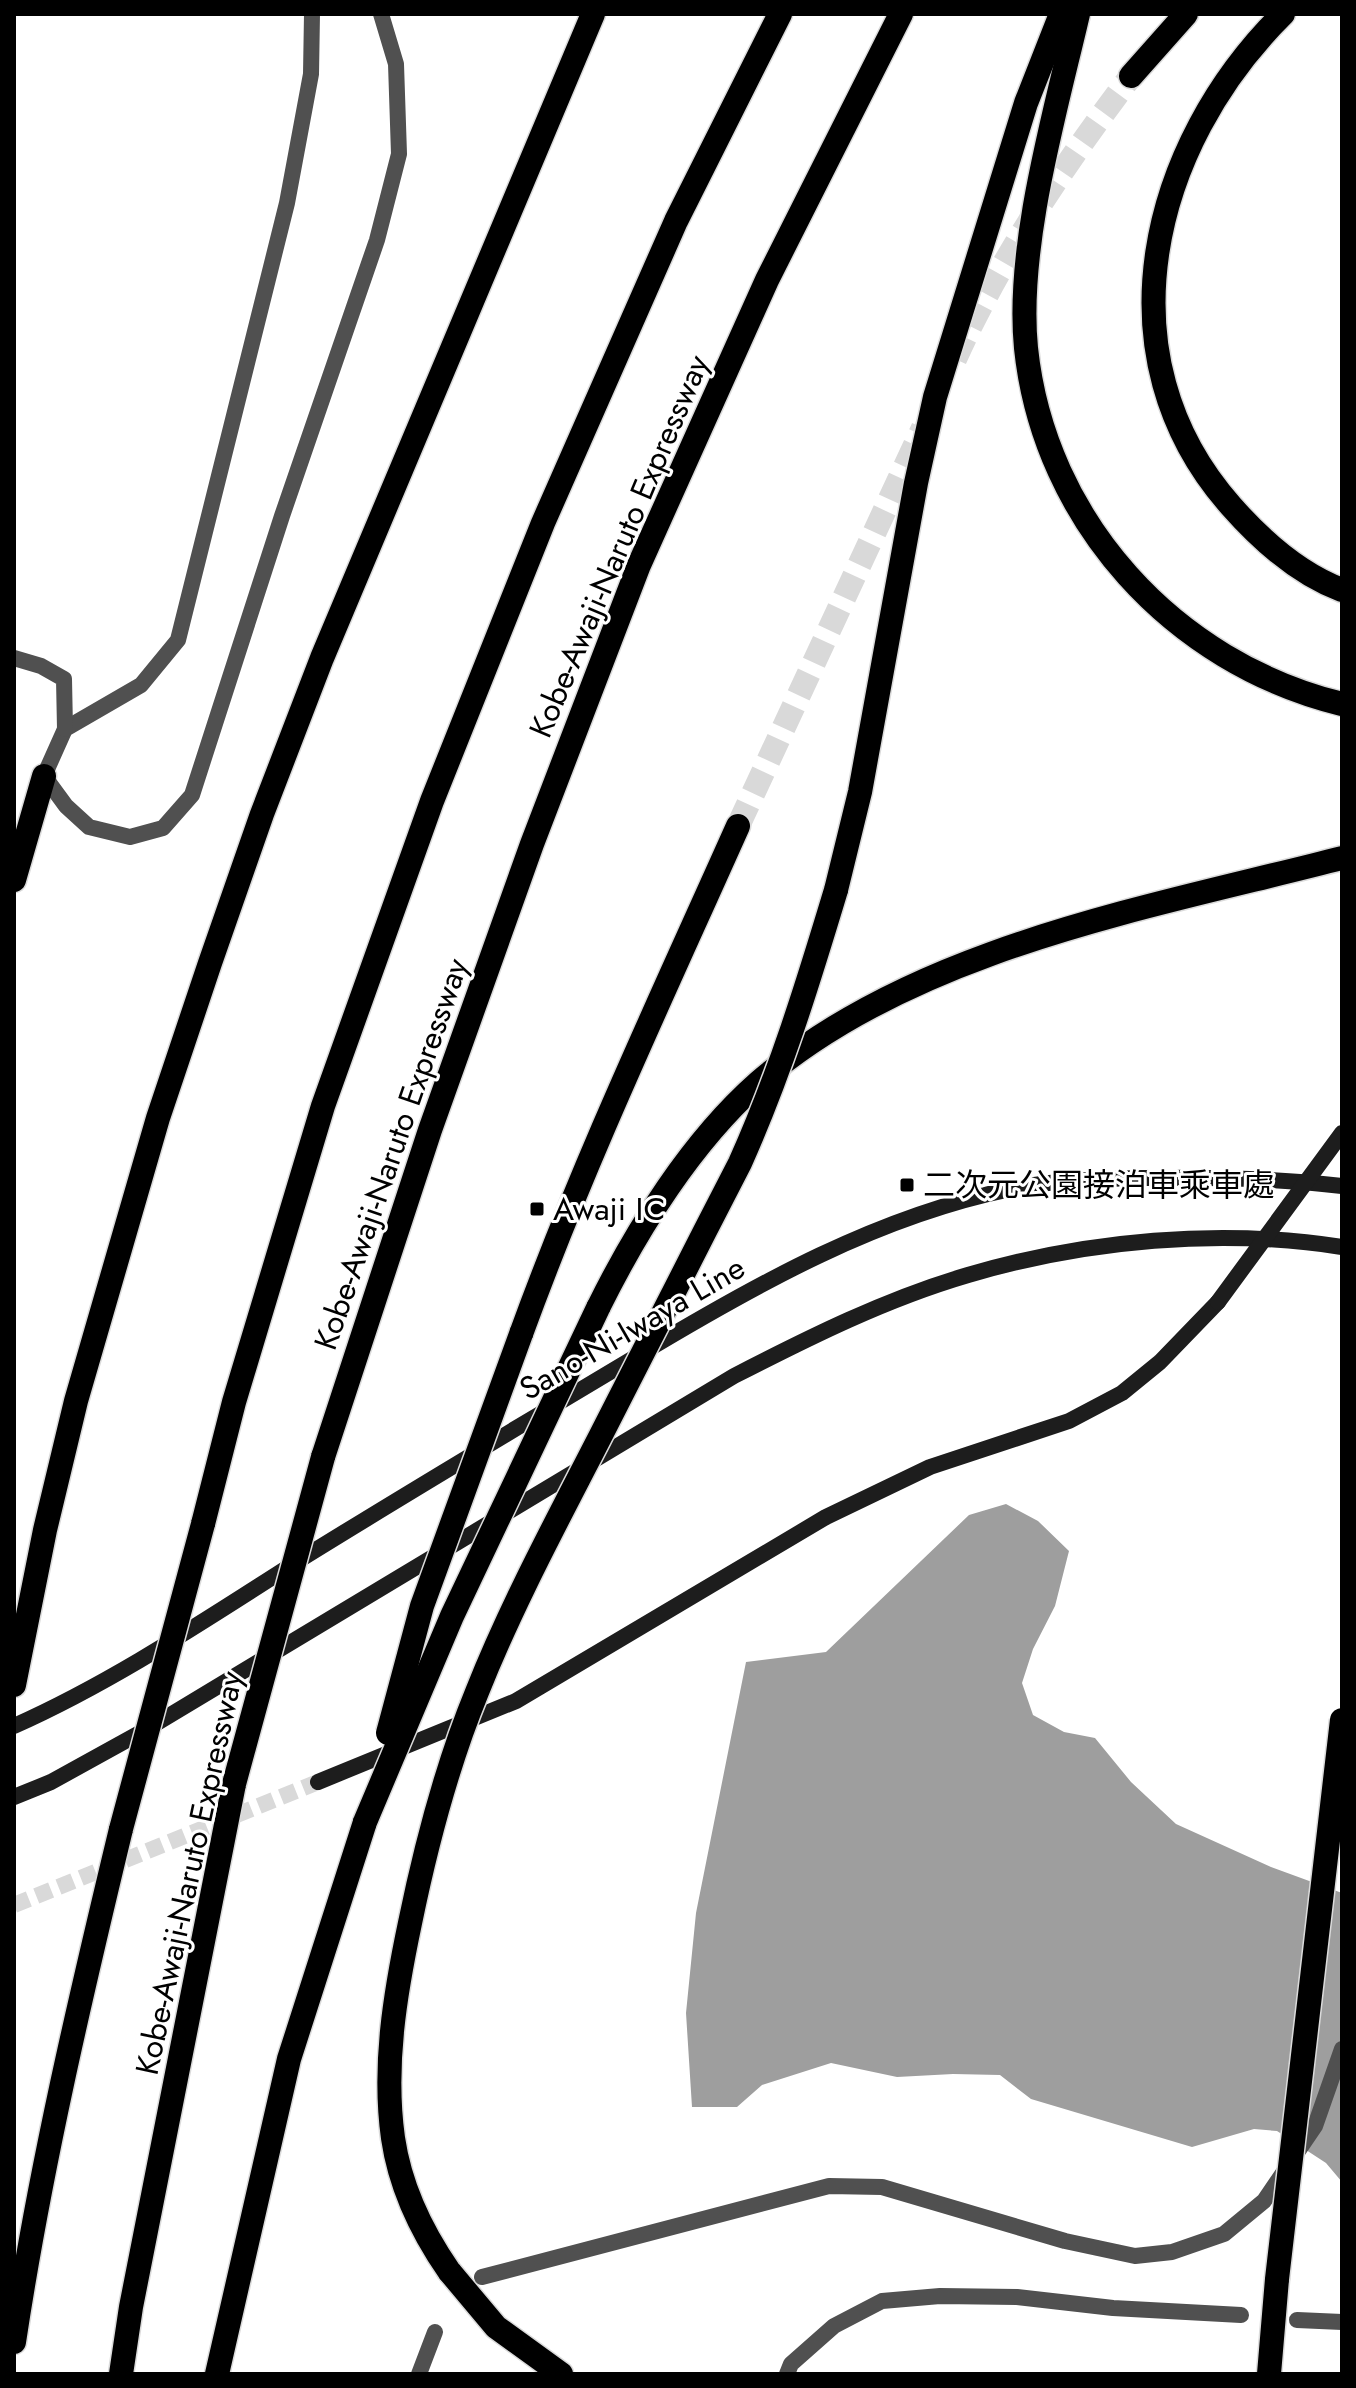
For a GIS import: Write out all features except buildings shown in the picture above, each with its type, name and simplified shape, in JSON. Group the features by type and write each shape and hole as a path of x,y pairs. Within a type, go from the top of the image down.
{"highway":[{"path":"14,1685 45,1530 115,1257 158,1118 252,843 322,658 593,14"},
{"name":"Kobe-Awaji-Naruto Expressway","path":"14,2342 22,2287 78,2006 121,1829 234,1402 323,1106 432,801 543,523 676,221 780,14"},
{"name":"Kobe-Awaji-Naruto Expressway","path":"121,2374 131,2307 234,1784 323,1457 441,1100 532,844 639,565 767,280 901,14"},
{"path":"561,2374 496,2327 430,2243 408,2194 393,2140 389,2084 392,2025 418,1882 476,1694 516,1602 740,1163 790,1042 836,890 866,762 916,483 935,397 1011,147 1061,14"},
{"path":"1078,14 1039,191 1026,295 1026,347 1035,399 1053,455 1076,507 1106,552 1147,598 1196,638 1252,672 1306,695 1342,704"},
{"path":"1131,76 1186,14"},
{"path":"1283,14 1264,33 1223,86 1192,138 1169,197 1155,255 1154,317 1162,377 1181,434 1208,481 1245,522 1283,556 1342,590"},
{"path":"14,880 44,776"},
{"path":"217,2374 289,2059 365,1822 422,1606 542,1277 619,1091 738,826"},
{"path":"365,1822 452,1616 598,1308 647,1220 683,1169 758,1083 815,1040 872,1005 938,974 1004,949 1084,925 1342,858"},
{"path":"1269,2374 1277,2279 1342,1720"}],"main road":[{"path":"318,1782 516,1701 839,1511 930,1467 1069,1421 1122,1393 1160,1362 1218,1302 1342,1133"},
{"name":"Sano-Ni-Iwaya Line","path":"14,1726 152,1653 421,1484 714,1310 869,1232 937,1208 1012,1188 1085,1179 1255,1179 1342,1186"},
{"path":"14,1797 51,1782 147,1729 734,1376 822,1331 969,1275 1044,1257 1130,1243 1216,1239 1311,1242 1342,1247"}],"lane":[{"path":"65,729 141,685 178,640 287,203 311,74 312,14"},
{"path":"14,658 41,666 64,679 65,729 44,776 66,806 89,827 130,837 163,828 192,795 282,516 377,240 399,154 396,64 381,14"},
{"path":"482,2277 829,2186 882,2187 1065,2241 1135,2256 1172,2252 1224,2234 1264,2201 1315,2126 1342,2049"},
{"path":"787,2374 791,2364 834,2326 882,2301 940,2296 1017,2297 1113,2308 1241,2315"},
{"path":"1297,2320 1342,2322"},
{"path":"419,2374 435,2332"}],"shaded area":[{"path":"1006,1504 1038,1521 1069,1551 1055,1606 1033,1649 1022,1683 1033,1715 1064,1732 1095,1738 1131,1782 1176,1824 1271,1867 1342,1893 1342,2182 1326,2163 1277,2131 1254,2129 1192,2147 1031,2099 1000,2075 897,2077 831,2063 762,2085 737,2107 692,2107 686,2013 696,1913 746,1662 826,1652 969,1515"}],"tunnel":[{"path":"955,359 1013,248 1082,143 1131,76"},
{"path":"738,826 923,428"},
{"path":"14,1905 318,1782"}],"place":[{"name":"二次元公園接泊車乘車處","path":"907,1185"},
{"name":"Awaji IC","path":"537,1209"}]}
